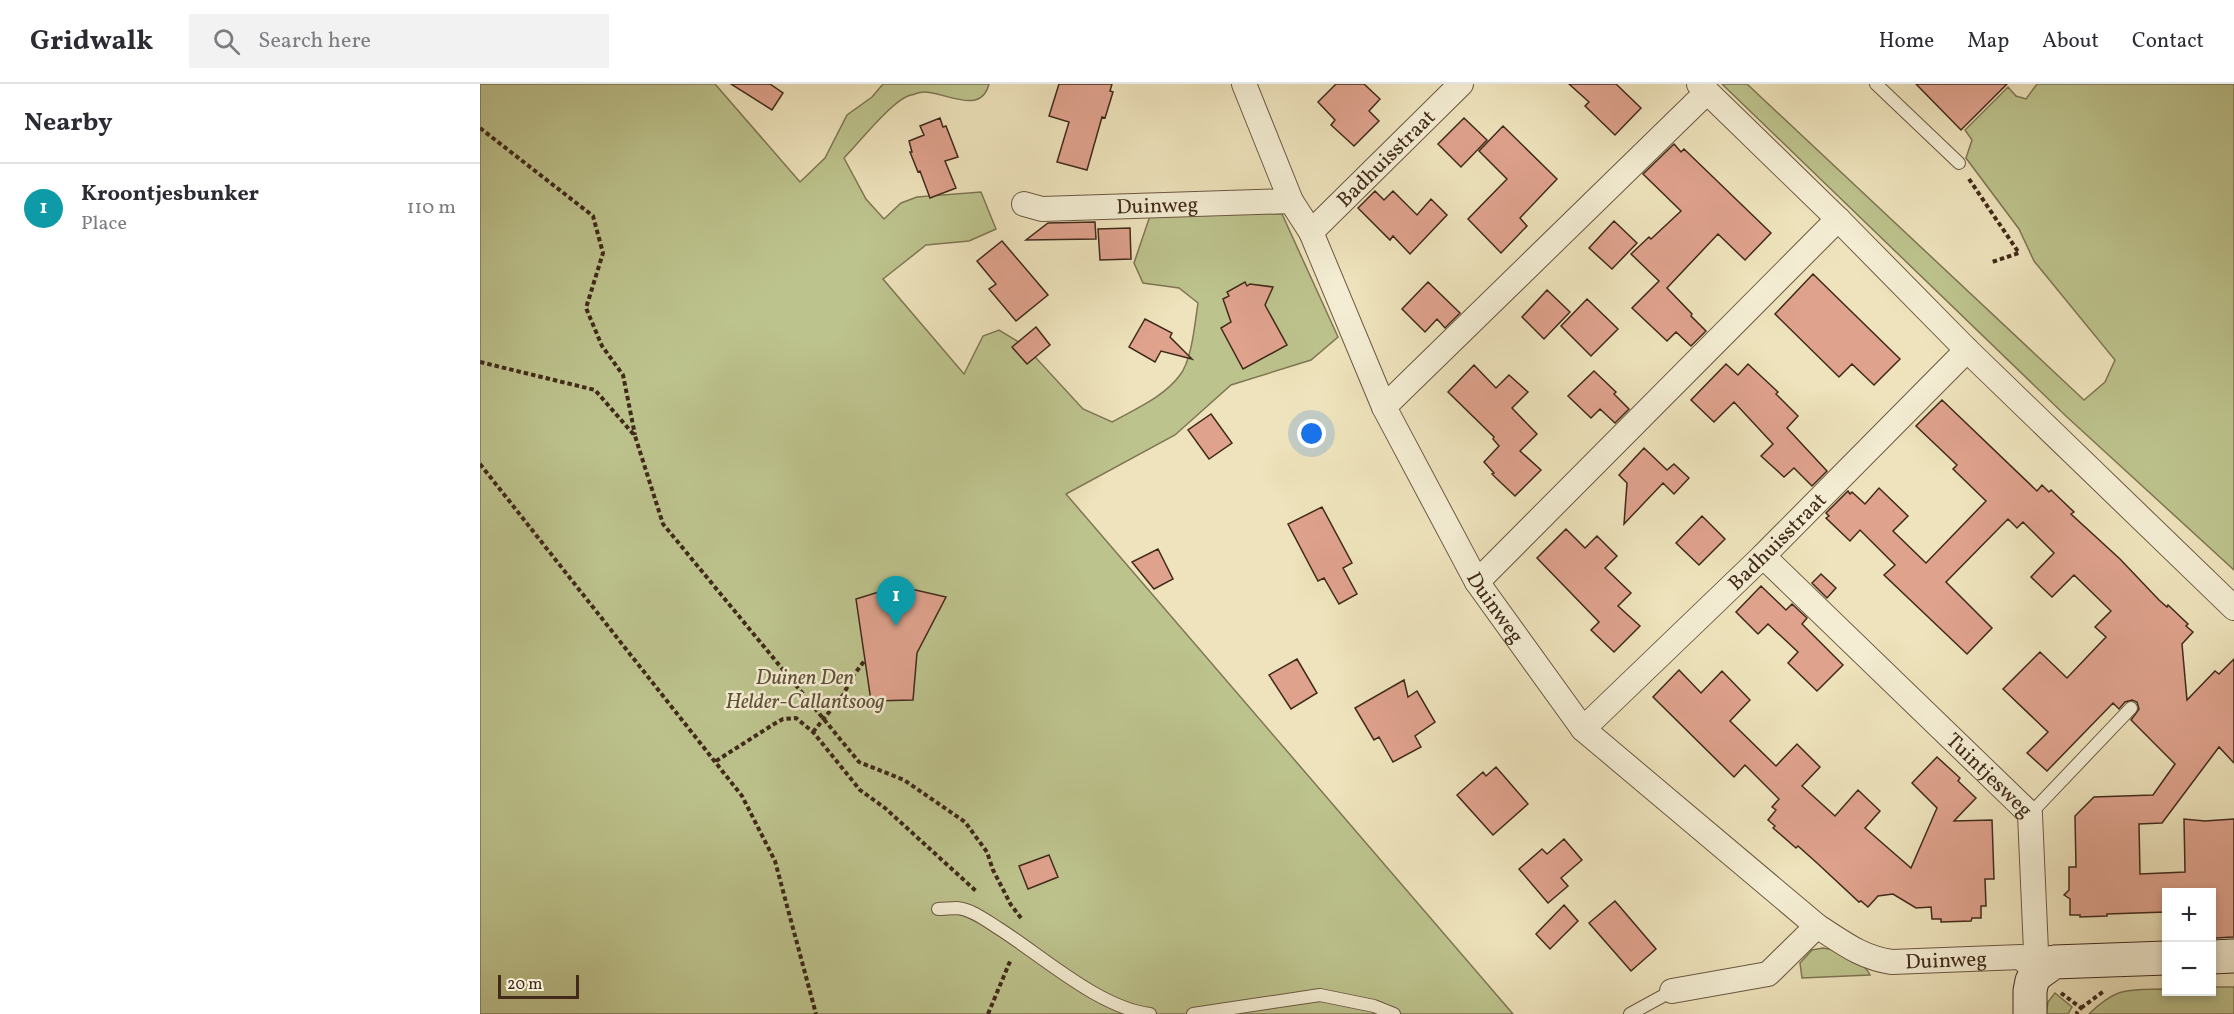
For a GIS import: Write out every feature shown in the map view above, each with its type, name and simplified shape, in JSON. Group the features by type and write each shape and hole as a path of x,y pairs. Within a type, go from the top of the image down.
{"street":[{"name":"Duinweg","path":"1244,84 1291,201 1311,232 1384,407 1477,582 1583,729 1817,926 1854,950 1874,960 1892,962 2021,957 2037,974"},
{"name":"Badhuisstraat","path":"1311,232 1461,84"},
{"path":"1384,407 1703,88 1838,219 1967,350 2234,608"},
{"name":"Duinweg","path":"1024,204 1042,209 1291,201"},
{"path":"1477,582 1838,219"},
{"name":"Badhuisstraat","path":"1583,729 1763,556 1967,350"},
{"name":"Tuintjesweg","path":"1763,556 2030,813 2037,974"},
{"path":"1672,991 1768,974 1817,926"},
{"path":"2216,957 2234,956"},
{"path":"2030,1014 2030,986 2037,974 2051,964 2061,961 2162,958"}],"lane":[{"path":"1876,84 1959,164"},
{"path":"2030,813 2131,708"},
{"path":"938,909 959,908 981,917 1071,979 1119,1005 1150,1014"},
{"path":"1630,1014 1672,991"},
{"path":"1193,1014 1320,995 1374,1006 1394,1014"}],"path":[{"path":"480,128 593,216 603,253 586,308 602,346 623,375 635,436 663,524 859,762 904,780 964,822 987,852 1006,896 1021,918 1022,927 988,1014"},
{"path":"1959,164 2019,253 1992,262"},
{"path":"480,362 595,390 635,436"},
{"path":"480,464 742,796 774,861 816,1014"},
{"path":"813,732 843,695 865,660"},
{"path":"716,761 783,719 796,718 813,732 860,790 885,808 981,896"}],"green space":[{"name":"Duinen Den Helder-Callantsoog","path":"480,84 715,84 800,182 825,158 847,115 872,97 883,84 989,84 985,94 970,101 924,92 904,98 886,113 844,158 866,199 884,219 901,203 917,197 981,192 996,229 969,241 926,245 883,279 964,374 983,336 999,330 1025,346 1083,409 1112,422 1149,402 1173,383 1184,368 1192,340 1198,303 1179,288 1143,283 1134,263 1152,210 1282,214 1338,337 1311,360 1231,385 1175,435 1066,494 1513,1014 480,1014"},
{"path":"1722,84 1747,84 2084,400 2105,382 2115,360 2034,261 2019,229 1966,158 1972,140 1965,130 2008,87 2016,96 2026,99 2037,84 2234,84 2234,570 2067,417"},
{"path":"1823,948 1850,957 1863,966 1870,975 1802,978 1800,963 1812,950"},
{"path":"2216,987 2234,987 2234,1014 2089,1014 2116,994 2142,989 2162,989 2162,996 2216,996"},
{"path":"2055,993 2072,1007 2068,1014 2046,1014 2048,1002"}],"building":[{"path":"731,84 770,84 783,93 772,110"},
{"path":"1059,84 1112,84 1110,91 1113,92 1105,118 1102,117 1087,170 1057,162 1069,122 1049,116"},
{"path":"1336,84 1364,84 1380,99 1369,111 1379,121 1354,146 1331,125 1335,120 1318,102"},
{"path":"1569,84 1616,84 1641,108 1615,135 1585,106 1589,102"},
{"path":"1916,84 2007,84 1961,130"},
{"path":"940,118 943,127 946,126 958,157 945,161 956,188 930,198 910,152 912,152 909,141 924,135 920,126"},
{"path":"1464,118 1487,140 1461,167 1438,144"},
{"path":"1503,126 1557,179 1520,218 1527,226 1501,253 1468,219 1507,179 1479,151"},
{"path":"1674,144 1681,152 1684,149 1771,233 1745,260 1718,234 1667,288 1706,331 1691,346 1676,332 1667,341 1632,308 1659,281 1631,254 1681,211 1643,174"},
{"path":"1375,191 1384,200 1393,191 1417,215 1431,199 1447,215 1410,254 1393,236 1390,240 1358,208"},
{"path":"1614,221 1637,243 1612,269 1589,248"},
{"path":"1095,222 1096,239 1026,240 1048,223"},
{"path":"1130,228 1131,259 1100,260 1098,229"},
{"path":"1002,241 1048,295 1016,321 989,289 996,284 977,261"},
{"path":"1813,274 1900,359 1874,385 1852,364 1839,377 1775,314"},
{"path":"1245,282 1247,286 1250,284 1273,287 1265,305 1287,345 1243,369 1221,328 1231,322 1223,299 1229,296 1227,292"},
{"path":"1428,282 1460,313 1445,328 1437,319 1425,332 1402,309"},
{"path":"1547,290 1570,312 1544,339 1522,317"},
{"path":"1587,299 1618,329 1591,356 1561,326"},
{"path":"1145,319 1172,333 1170,337 1192,359 1161,351 1155,362 1129,347"},
{"path":"1036,327 1050,345 1027,364 1012,347"},
{"path":"1726,364 1738,375 1748,364 1778,392 1776,394 1798,416 1787,428 1827,471 1812,486 1794,468 1784,477 1761,456 1773,444 1734,402 1714,422 1691,400"},
{"path":"1474,365 1496,388 1509,375 1528,392 1512,408 1537,434 1520,451 1541,470 1515,496 1492,474 1494,473 1484,462 1499,446 1493,439 1494,437 1448,392"},
{"path":"1594,371 1616,392 1614,394 1629,409 1615,423 1600,409 1591,418 1568,396"},
{"path":"1942,400 2037,491 2042,485 2049,492 2051,490 2074,512 2071,514 2120,559 2159,600 2167,607 2168,605 2188,624 2186,626 2193,632 2182,644 2187,700 2215,671 2219,674 2234,659 2234,763 2219,747 2162,823 2139,824 2140,874 2185,872 2184,819 2205,821 2234,819 2234,937 2216,938 2216,888 2162,888 2162,912 2080,917 2080,915 2070,915 2070,899 2064,895 2069,890 2069,867 2076,867 2075,816 2094,797 2153,795 2175,764 2131,720 2139,709 2137,702 2132,700 2125,702 2119,709 2113,703 2047,771 2027,753 2048,732 2003,689 2040,652 2067,678 2106,637 2095,627 2111,611 2074,575 2052,597 2031,577 2054,553 2023,522 2017,528 2008,519 1946,582 1992,628 1967,654 1884,575 1895,565 1860,530 1850,541 1826,518 1829,516 1826,513 1848,491 1865,504 1879,488 1908,516 1893,531 1926,563 1986,501 1953,469 1957,465 1916,426"},
{"path":"1211,414 1232,443 1209,459 1188,430"},
{"path":"1644,448 1667,470 1674,464 1689,478 1674,494 1663,483 1624,524 1627,483 1619,475"},
{"path":"1322,507 1352,563 1343,568 1357,594 1339,604 1324,578 1318,581 1288,524"},
{"path":"1702,516 1725,539 1699,565 1676,543"},
{"path":"1566,529 1585,548 1597,536 1617,556 1605,568 1631,593 1618,606 1640,626 1614,652 1591,630 1599,622 1537,558"},
{"path":"1158,549 1173,579 1154,589 1132,562"},
{"path":"1821,574 1836,588 1827,598 1812,583"},
{"path":"898,586 946,597 917,653 913,700 871,701 856,599"},
{"path":"1761,586 1786,610 1792,604 1807,618 1802,624 1843,665 1817,691 1788,663 1798,652 1768,624 1758,634 1736,612"},
{"path":"1297,659 1317,693 1291,709 1269,675"},
{"path":"1679,670 1701,693 1722,671 1750,700 1730,721 1776,766 1797,744 1820,767 1802,786 1835,816 1858,790 1880,811 1865,828 1911,868 1937,808 1912,783 1937,757 1960,778 1958,781 1976,798 1954,821 1992,820 1994,879 1985,879 1986,906 1981,906 1981,918 1972,918 1971,921 1941,922 1941,919 1932,919 1931,907 1916,908 1893,894 1878,896 1868,907 1861,901 1859,902 1798,846 1796,848 1773,828 1775,826 1768,820 1776,810 1772,807 1779,799 1745,765 1734,777 1653,697"},
{"path":"1404,680 1408,697 1417,691 1435,722 1415,736 1421,747 1393,762 1379,737 1374,740 1355,708"},
{"path":"1496,767 1528,804 1493,835 1457,795 1483,772 1486,776"},
{"path":"1564,839 1582,860 1561,878 1568,886 1548,903 1519,869 1542,849 1547,854"},
{"path":"1049,855 1058,877 1028,889 1019,866"},
{"path":"1615,901 1656,949 1631,971 1589,923"},
{"path":"1564,905 1578,921 1550,949 1536,934"}],"place":[{"name":"Kroontjesbunker","path":"896,626"}]}
